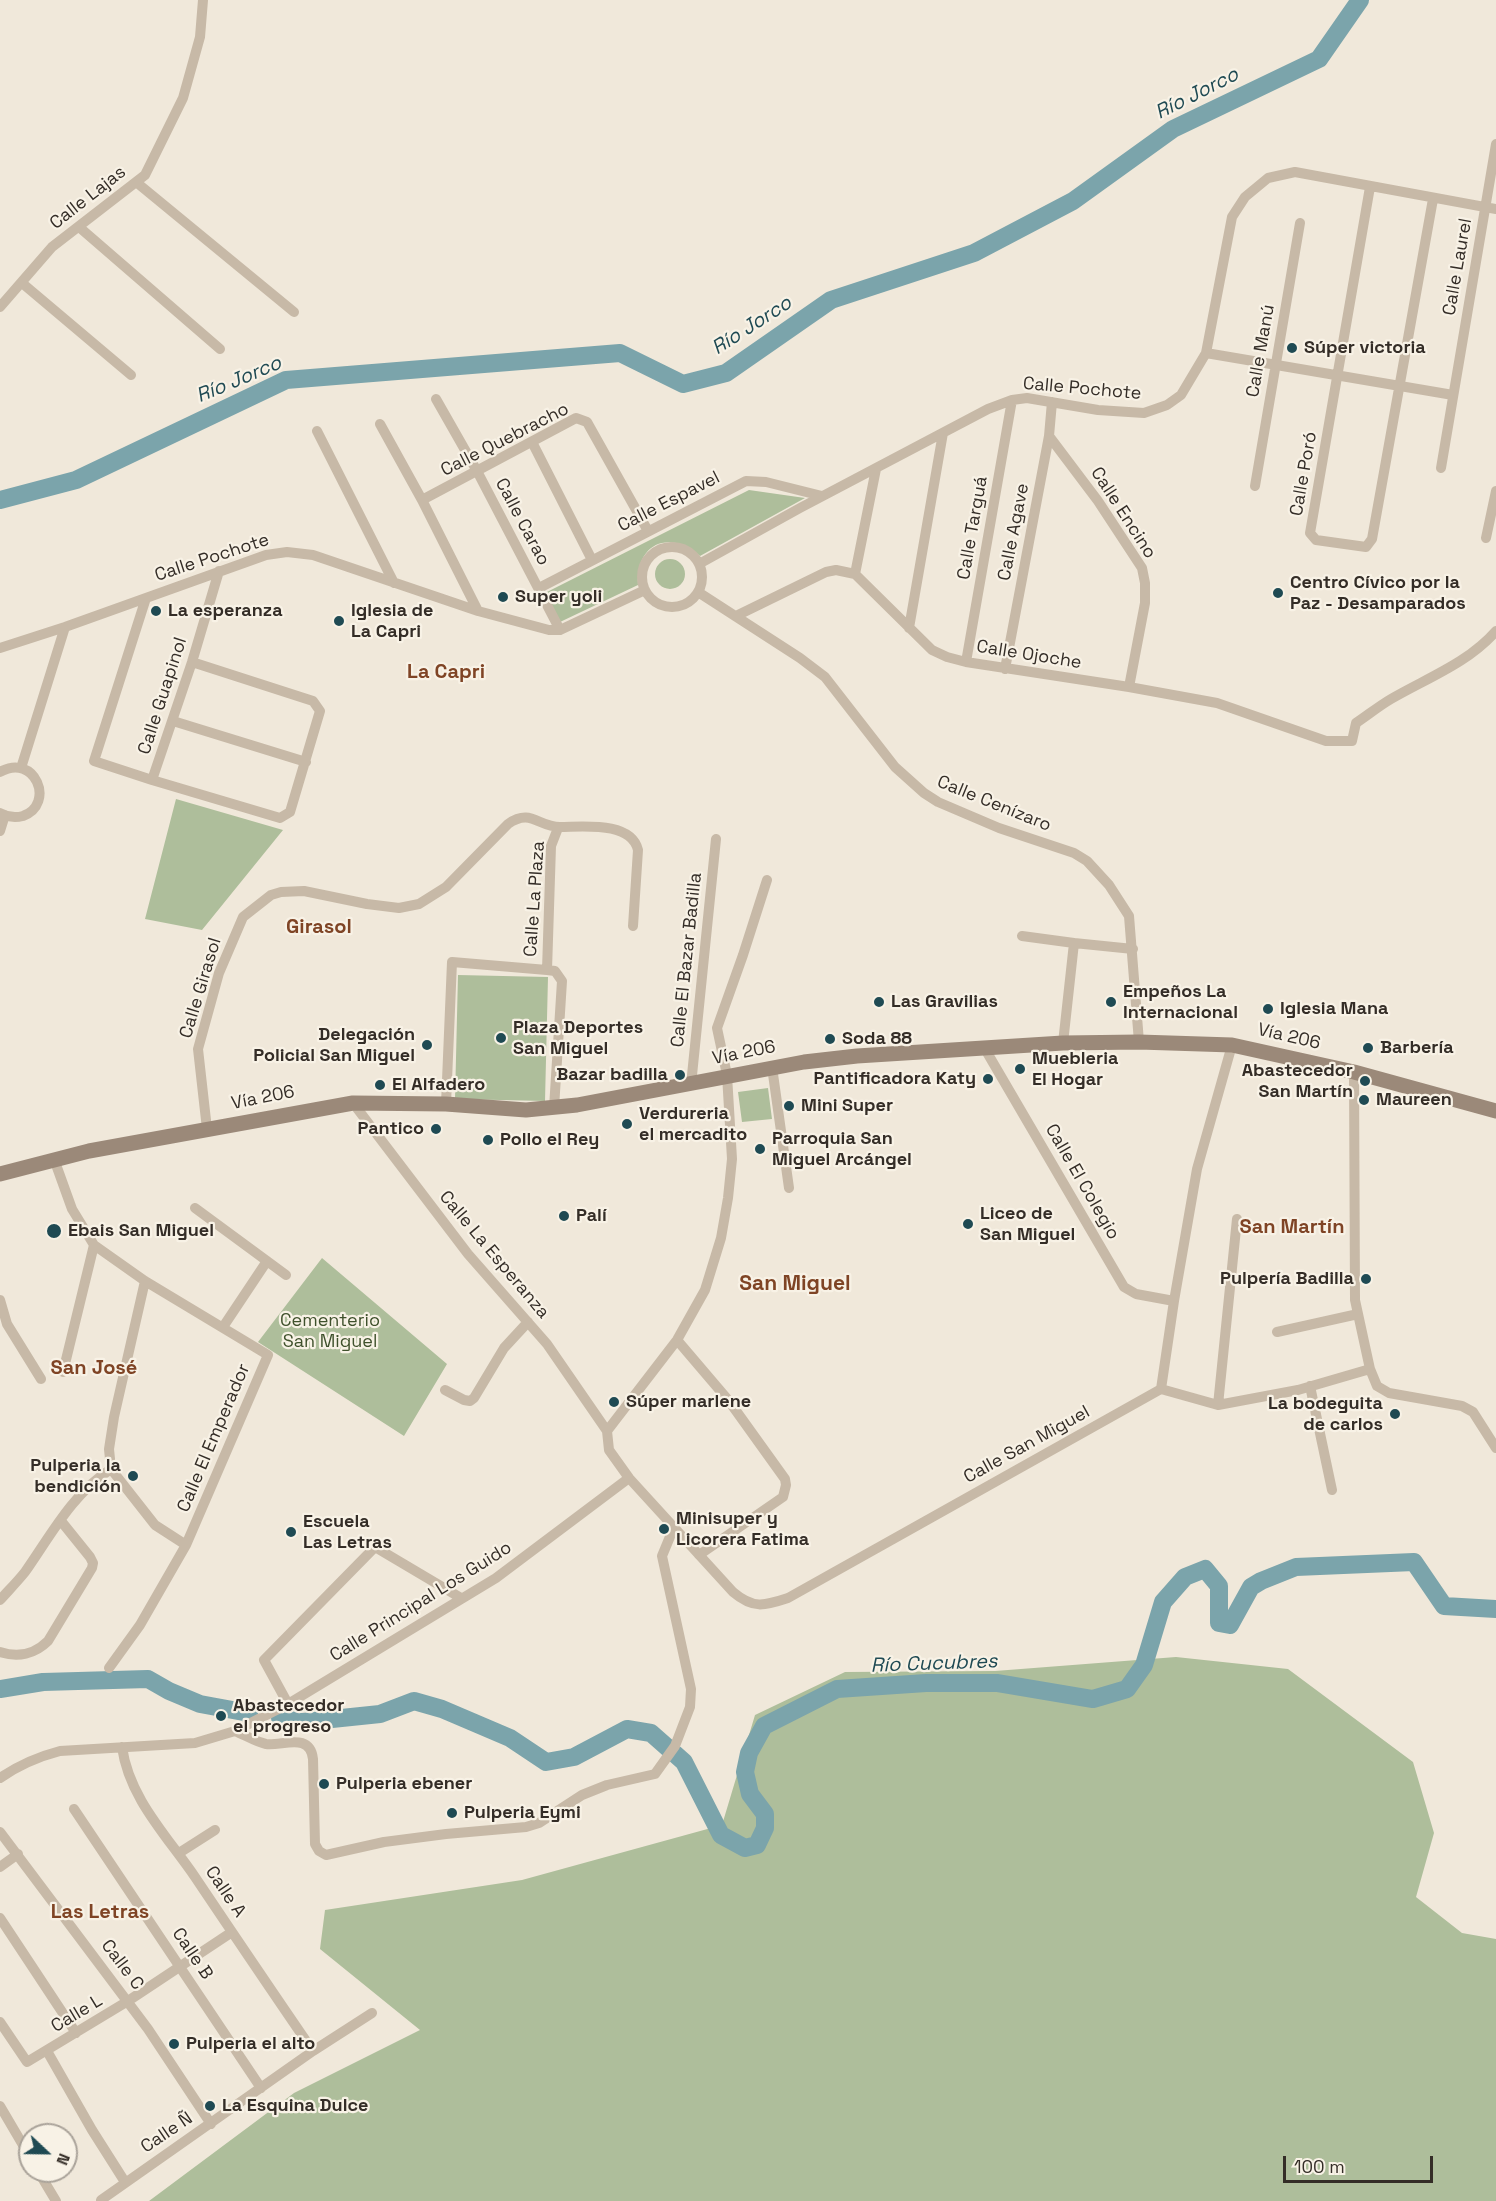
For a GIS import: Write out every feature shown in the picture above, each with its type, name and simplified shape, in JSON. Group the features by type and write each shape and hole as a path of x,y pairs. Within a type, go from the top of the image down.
{"main road":[{"name":"Vía 206","path":"0,1174 54,1159 353,1102 446,1104 526,1110 554,1108 691,1085 772,1067 857,1056 1063,1043 1139,1042 1232,1045 1354,1072 1496,1111"}],"street":[{"name":"Calle Lajas","path":"0,307 52,247 145,175 183,98 200,37 203,0"},
{"name":"Calle Laurel","path":"1441,468 1452,395 1490,209 1496,144"},
{"name":"Calle Pochote","path":"699,564 822,496 988,410 1012,400 1027,398 1098,410 1144,413 1167,405 1181,394 1206,353 1232,217 1245,197 1268,178 1295,172 1490,209"},
{"path":"135,182 294,312"},
{"path":"1339,376 1370,187"},
{"path":"1400,386 1433,199"},
{"name":"Calle Manú","path":"1254,486 1300,223"},
{"path":"79,227 220,349"},
{"path":"22,283 131,375"},
{"path":"1206,353 1452,395"},
{"name":"Calle Poró","path":"1339,376 1310,533 1316,540 1365,547 1372,539 1400,386"},
{"name":"Calle Carao","path":"436,399 477,471 560,630"},
{"name":"Calle Targuá","path":"966,662 1012,400"},
{"name":"Calle Agave","path":"1005,669 1049,436 1053,402"},
{"name":"Calle Quebracho","path":"422,500 576,418 587,422 648,531"},
{"path":"380,424 422,500 478,611"},
{"path":"317,431 394,583"},
{"path":"909,628 943,434"},
{"name":"Calle Encino","path":"1049,436 1098,501 1142,568 1145,603 1129,687"},
{"path":"532,442 592,560"},
{"path":"738,615 826,572 836,570 855,574 876,469"},
{"name":"Calle Espavel","path":"539,588 746,481 766,482 822,496"},
{"path":"1486,538 1496,490"},
{"path":"676,547 686,550 699,564 701,583 698,592 682,605 672,607 662,605 653,600 645,590 642,574 644,564 657,550 676,547"},
{"name":"Calle Pochote","path":"0,648 266,555 287,552 313,555 478,611 539,629 560,630"},
{"name":"Calle Guapinol","path":"146,598 94,761 152,780 192,662 219,571"},
{"name":"Calle Ojoche","path":"855,574 932,650 947,657 1005,669 1129,687 1217,703 1326,741 1352,741 1356,723 1391,699 1473,652 1496,631"},
{"path":"560,630 645,590"},
{"name":"Calle Cenízaro","path":"698,592 738,615 825,677 895,767 924,793 938,802 999,828 1074,853 1087,861 1109,885 1129,916 1139,1042"},
{"path":"21,768 65,627"},
{"path":"152,780 280,818 290,812 320,711 313,701 192,662"},
{"path":"173,721 306,762"},
{"path":"0,772 7,768 21,768 29,771 38,784 38,800 28,813 13,817 2,814 0,831"},
{"name":"Calle Girasol","path":"207,1129 198,1049 219,973 243,917 271,895 304,891 399,908 419,904 446,887 508,824 525,816 558,828 578,826 624,832 637,843 633,926"},
{"name":"Calle La Plaza","path":"554,1108 562,981 555,971 547,970 551,846 558,828"},
{"name":"Calle El Bazar Badilla","path":"691,1085 716,839"},
{"path":"629,1478 609,1450 607,1431 677,1340 705,1290 721,1238 729,1198 732,1159 727,1076 717,1028 767,880"},
{"path":"1022,936 1133,949"},
{"path":"1063,1043 1074,943"},
{"path":"446,1104 452,962 547,970"},
{"path":"1232,1045 1197,1169 1161,1389 1218,1405 1310,1386 1370,1369"},
{"name":"Calle El Colegio","path":"986,1049 1124,1287 1136,1294 1174,1301"},
{"path":"772,1067 789,1188"},
{"path":"1354,1072 1355,1300 1370,1369 1377,1386 1389,1393 1462,1406 1473,1412 1496,1448"},
{"name":"Calle La Esperanza","path":"353,1102 468,1254 547,1344 607,1431"},
{"name":"Calle El Emperador","path":"54,1159 72,1209 94,1245 145,1281 268,1355 186,1545 140,1625 109,1668"},
{"path":"195,1208 286,1275"},
{"path":"1218,1405 1237,1219"},
{"path":"63,1372 94,1245"},
{"path":"223,1327 267,1261"},
{"path":"145,1281 114,1417 109,1449 111,1469 155,1525 186,1545"},
{"path":"0,1300 7,1324 40,1379"},
{"path":"1277,1332 1358,1314"},
{"path":"445,1389 464,1400 470,1401 474,1398 504,1348 528,1322"},
{"path":"677,1340 729,1401 785,1479 786,1485 783,1497 699,1555"},
{"path":"1310,1386 1332,1490"},
{"name":"Calle San Miguel","path":"629,1478 743,1600 754,1605 767,1605 788,1598 1161,1389"},
{"path":"0,1600 24,1573 72,1503 100,1476 111,1469"},
{"name":"Calle Principal Los Guido","path":"0,1778 19,1765 40,1756 60,1752 195,1743 235,1731 288,1704 496,1578 629,1478"},
{"path":"0,1652 23,1655 41,1647 48,1641 92,1568 93,1563 90,1557 61,1521"},
{"path":"235,1731 266,1744 297,1741 307,1745 310,1749 313,1759 315,1844 319,1851 326,1854 426,1836 526,1827 539,1823 582,1794 607,1785 655,1774 675,1746 690,1707 691,1689 662,1557 674,1527"},
{"path":"288,1704 264,1660 375,1547 461,1598"},
{"name":"Calle A","path":"122,1747 125,1766 140,1799 313,2051"},
{"name":"Calle B","path":"74,1809 261,2088"},
{"path":"179,1853 215,1830"},
{"name":"Calle C","path":"0,1832 128,2001 210,2124"},
{"path":"0,1867 18,1854"},
{"path":"0,1918 76,2034"},
{"name":"Calle L","path":"0,2022 27,2062 76,2034 232,1932"},
{"name":"Calle Ñ","path":"101,2200 313,2051 372,2013"},
{"path":"47,2051 125,2182"},
{"path":"0,2106 18,2137"},
{"path":"45,2183 56,2201"}],"green space":[{"path":"749,490 805,498 700,556 677,543 666,542 657,545 649,550 642,559 638,585 560,622 545,593"},
{"path":"670,559 681,563 685,574 681,585 670,589 659,585 655,574 659,563"},
{"path":"176,799 283,830 202,930 145,919"},
{"name":"Plaza Deportes San Miguel","path":"458,975 548,977 545,1101 455,1099"},
{"path":"768,1088 772,1119 742,1122 738,1092"},
{"name":"Cementerio San Miguel","path":"322,1258 447,1364 404,1436 258,1342"},
{"path":"1176,1657 1288,1669 1413,1762 1434,1833 1416,1897 1462,1933 1496,1939 1496,2201 149,2201 294,2093 420,2030 320,1949 325,1910 522,1880 722,1825 755,1715 845,1672 995,1671"}],"waterway":[{"name":"Río Jorco","path":"0,500 76,480 286,380 620,353 683,384 726,373 831,300 974,253 1073,201 1173,129 1319,59 1360,0"},
{"name":"Río Cucubres","path":"675,1754 684,1762 721,1835 745,1848 757,1845 765,1828 765,1814 750,1794 745,1772 749,1753 764,1726 837,1689 926,1683 998,1683 1093,1699 1127,1689 1144,1665 1163,1602 1185,1577 1205,1569 1219,1586 1219,1623 1230,1625 1251,1587 1296,1567 1414,1562 1444,1606 1496,1609"},
{"name":"Río Cucubres","path":"0,1689 43,1682 148,1679 200,1704 249,1713"},
{"name":"Río Cucubres","path":"280,1718 303,1722 380,1714 414,1701 442,1709 510,1738 546,1762 574,1757 627,1729 651,1733 668,1748"}],"place":[{"name":"Súper victoria","path":"1292,348"},
{"name":"Centro Cívico por la Paz - Desamparados","path":"1278,593"},
{"name":"Super yoli","path":"503,597"},
{"name":"La esperanza","path":"156,611"},
{"name":"Iglesia de La Capri","path":"339,621"},
{"name":"Las Gravilias","path":"879,1002"},
{"name":"Empeños La Internacional","path":"1111,1002"},
{"name":"Iglesia Mana","path":"1268,1009"},
{"name":"Plaza Deportes San Miguel","path":"501,1038"},
{"name":"Soda 88","path":"830,1039"},
{"name":"Delegación Policial San Miguel","path":"427,1045"},
{"name":"Barbería","path":"1368,1048"},
{"name":"Muebleria El Hogar","path":"1020,1069"},
{"name":"Bazar badilla","path":"680,1075"},
{"name":"Pantificadora Katy","path":"988,1079"},
{"name":"Abastecedor San Martín","path":"1365,1081"},
{"name":"El Alfadero","path":"380,1085"},
{"name":"Maureen","path":"1364,1100"},
{"name":"Mini Super","path":"789,1106"},
{"name":"Verdureria el mercadito","path":"627,1124"},
{"name":"Pantico","path":"436,1129"},
{"name":"Pollo el Rey","path":"488,1140"},
{"name":"Parroquia San Miguel Arcángel","path":"760,1149"},
{"name":"Palí","path":"564,1216"},
{"name":"Liceo de San Miguel","path":"968,1224"},
{"name":"Ebais San Miguel","path":"54,1231"},
{"name":"Pulpería Badilla","path":"1366,1279"},
{"name":"Súper marlene","path":"614,1402"},
{"name":"La bodeguita de carlos","path":"1395,1414"},
{"name":"Pulperia la bendición","path":"133,1476"},
{"name":"Minisuper y Licorera Fatima","path":"664,1529"},
{"name":"Escuela Las Letras","path":"291,1532"},
{"name":"Abastecedor el progreso","path":"221,1716"},
{"name":"Pulperia ebener","path":"324,1784"},
{"name":"Pulperia Eymi","path":"452,1813"},
{"name":"Pulperia el alto","path":"174,2044"},
{"name":"La Esquina Dulce","path":"210,2106"}],"district":[{"name":"La Capri","path":"446,673"},
{"name":"Girasol","path":"319,928"},
{"name":"San Martín","path":"1292,1228"},
{"name":"San Miguel","path":"795,1284"},
{"name":"San José","path":"94,1369"},
{"name":"Las Letras","path":"100,1913"}]}
